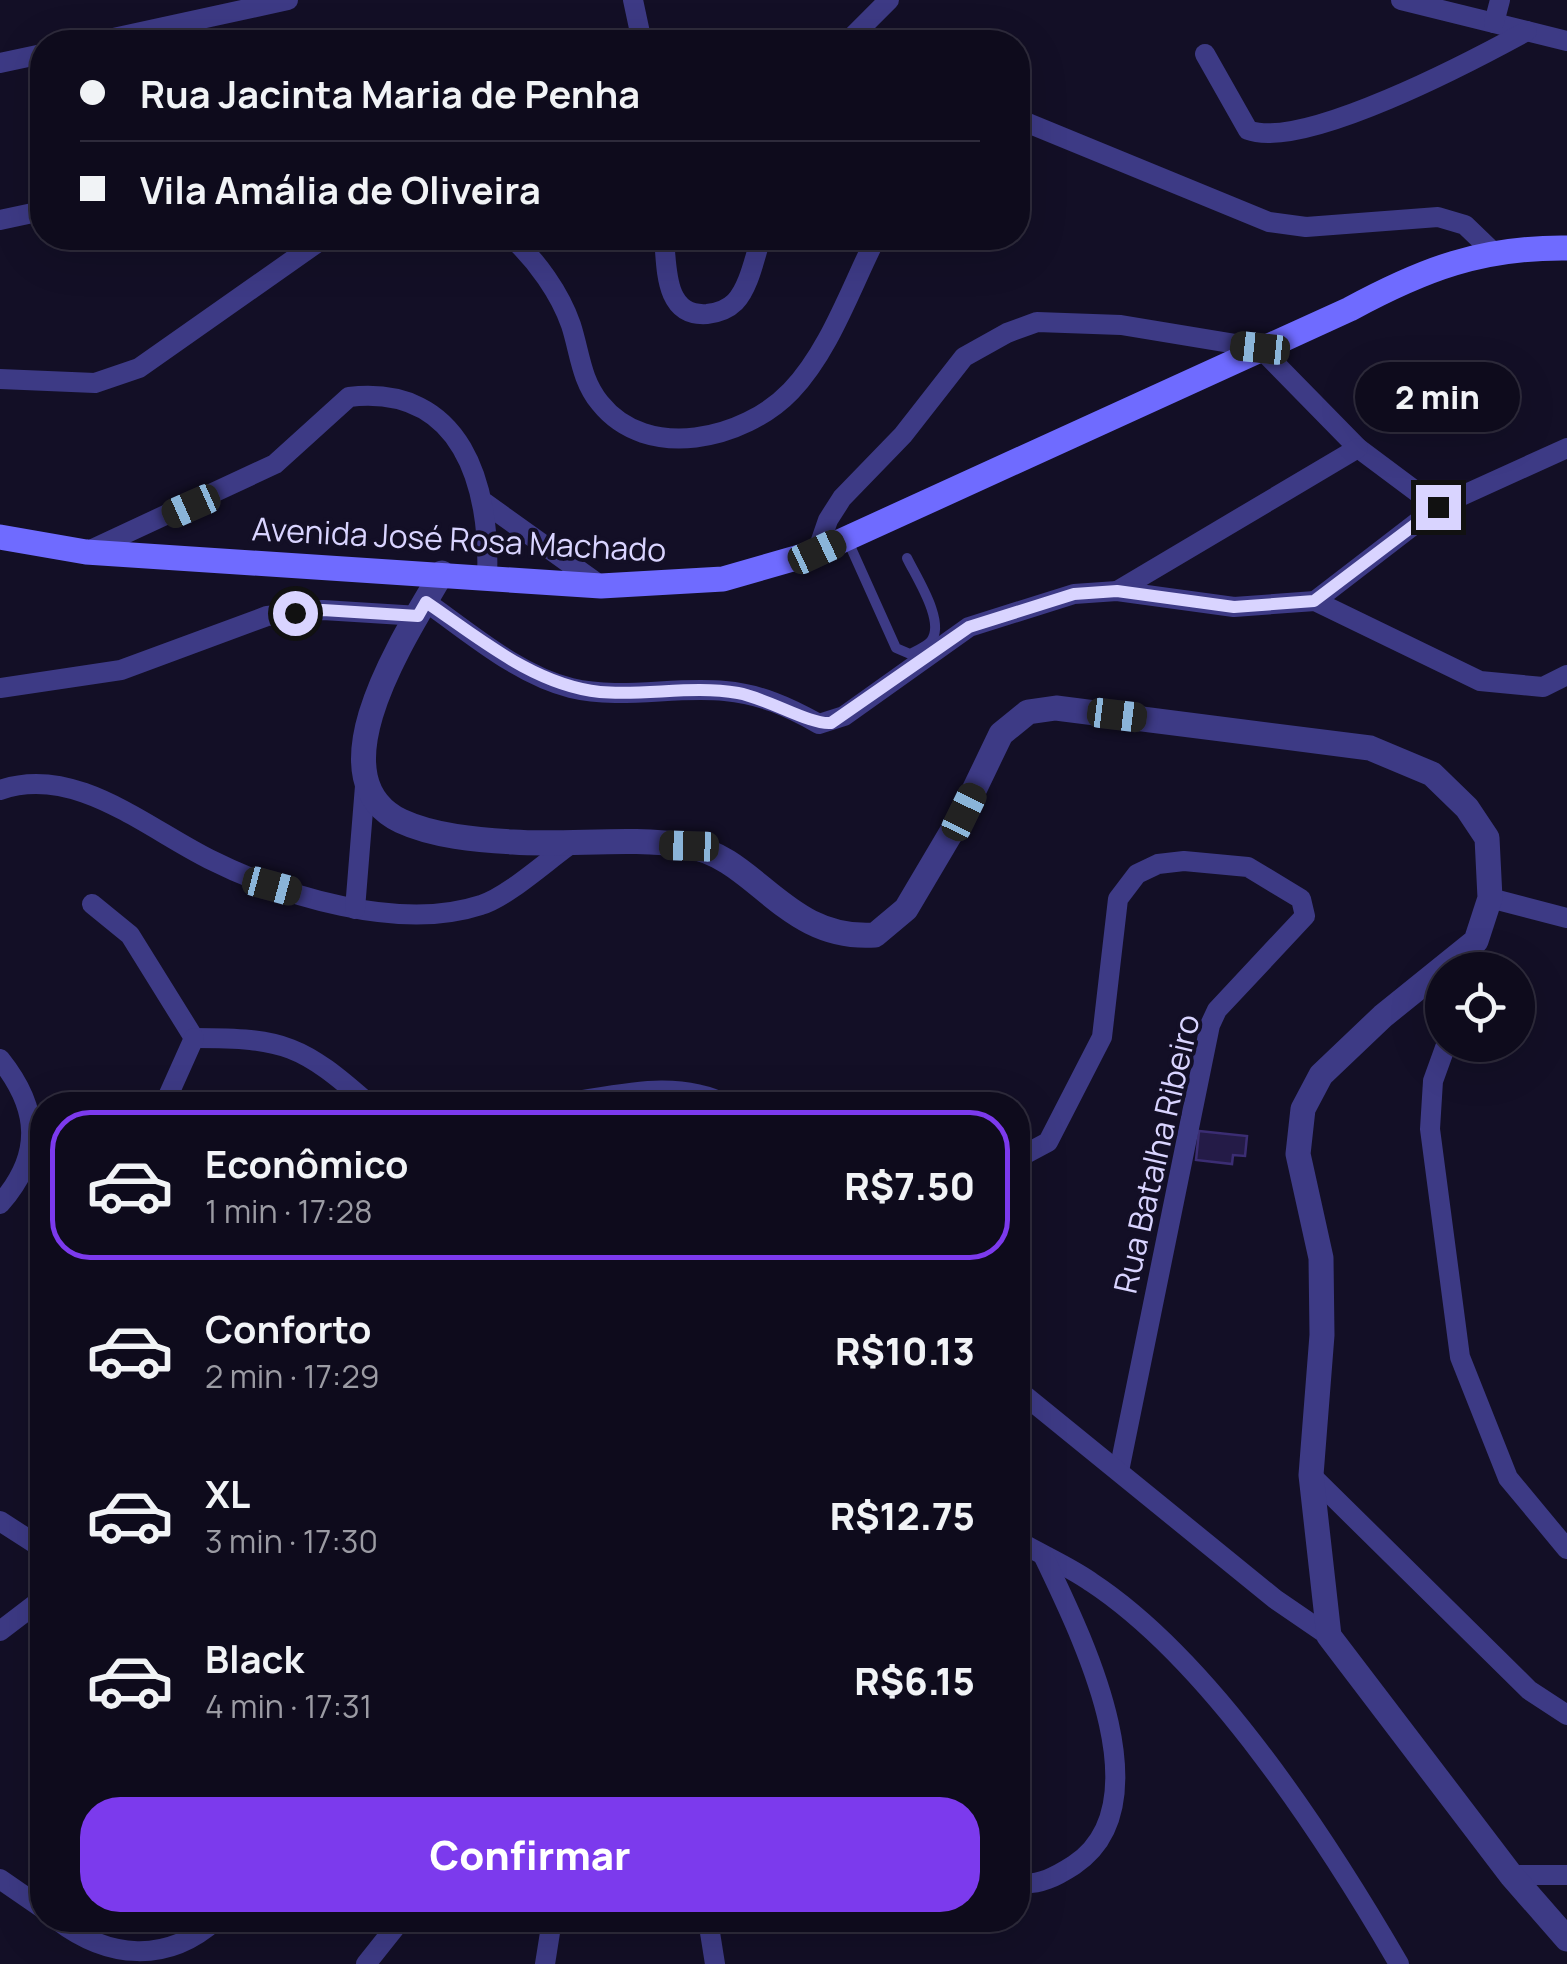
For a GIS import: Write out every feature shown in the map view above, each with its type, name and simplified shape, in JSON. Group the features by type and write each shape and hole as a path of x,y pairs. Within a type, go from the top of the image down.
{"main road":[{"name":"Avenida José Rosa Machado","path":"0,537 86,552 601,586 723,578 817,552 1350,308 1414,274 1492,251 1567,248"}],"street":[{"path":"192,30 288,0"},
{"path":"634,0 640,30"},
{"path":"858,30 889,0"},
{"path":"1400,0 1567,42"},
{"path":"1494,24 1500,0"},
{"path":"1205,54 1248,130 1276,133 1413,90 1527,31"},
{"path":"0,63 30,57"},
{"path":"1030,123 1269,222 1306,227 1438,218 1466,225 1492,251"},
{"path":"0,220 30,214"},
{"path":"0,378 95,383 139,368 307,250"},
{"path":"523,250 543,273 570,322 584,378 601,405 626,426 672,442 748,421 790,392 820,350 870,250"},
{"path":"665,250 669,288 679,307 697,314 719,313 736,301 756,250"},
{"path":"817,552 828,520 842,498 903,435 964,357 1007,333 1038,322 1120,326 1260,348 1358,448 1438,507"},
{"path":"86,552 276,464 349,397 399,396 438,416 470,465 485,503 489,529 487,578"},
{"path":"1117,591 1358,448"},
{"path":"1314,601 1438,507 1567,448"},
{"path":"485,503 601,586"},
{"path":"355,909 365,786 361,749 369,716 442,573"},
{"path":"0,688 120,670 267,616 323,610 422,609 568,688 604,692 724,690 786,706 819,724 844,716 969,627 1074,594 1117,591 1234,607 1314,601 1480,681 1543,687 1567,676"},
{"path":"365,786 398,820 432,831 515,842 576,840 689,846 714,855 824,931 875,936 906,909 964,812 1002,734 1028,712 1056,708 1370,748 1432,774 1467,808 1488,838 1490,898 1474,952"},
{"path":"0,790 25,781 72,786 272,886 355,909 422,912 483,905 576,840"},
{"name":"Rua Batalha Ribeiro","path":"1030,1152 1048,1142 1068,1110 1102,1037 1118,899 1138,874 1158,864 1184,861 1248,868 1301,899 1305,916 1217,1010 1210,1026 1119,1471"},
{"path":"1490,898 1567,918"},
{"path":"92,904 130,935 194,1038"},
{"path":"1329,1636 1311,1475 1322,1335 1321,1277 1298,1154 1304,1109 1322,1074 1383,1016 1476,942"},
{"path":"170,1092 194,1038"},
{"path":"194,1038 259,1038 287,1044 326,1066 355,1092"},
{"path":"0,1059 26,1099 30,1121"},
{"path":"1440,1062 1433,1081 1432,1177 1460,1357 1508,1478 1567,1549"},
{"path":"634,1092 660,1088 691,1092"},
{"path":"0,1204 20,1181 30,1147"},
{"path":"1030,1400 1275,1599 1329,1636 1511,1875 1567,1939"},
{"path":"1311,1475 1529,1690 1567,1715"},
{"path":"0,1521 30,1540"},
{"path":"1030,1549 1092,1582 1171,1649 1267,1764 1354,1888 1399,1964"},
{"path":"1030,1885 1057,1876 1093,1852 1112,1812 1117,1751 1071,1614 1042,1556"},
{"path":"0,1631 30,1607"},
{"path":"1511,1875 1567,1875"},
{"path":"0,1879 30,1900"},
{"path":"77,1932 104,1948 139,1954 180,1946 199,1932"},
{"path":"366,1964 391,1932"},
{"path":"546,1964 550,1932"},
{"path":"710,1932 715,1964"}],"lane":[{"path":"846,538 896,648 910,654 930,642 934,618 907,558"}],"building":[{"path":"1199,1131 1247,1136 1245,1156 1233,1155 1232,1164 1196,1160"}],"route":[{"path":"295,613 323,610 418,616 426,602 507,658 568,688 604,692 724,690 786,706 819,724 831,723 969,627 1074,594 1117,591 1234,607 1314,601 1438,507"}]}
